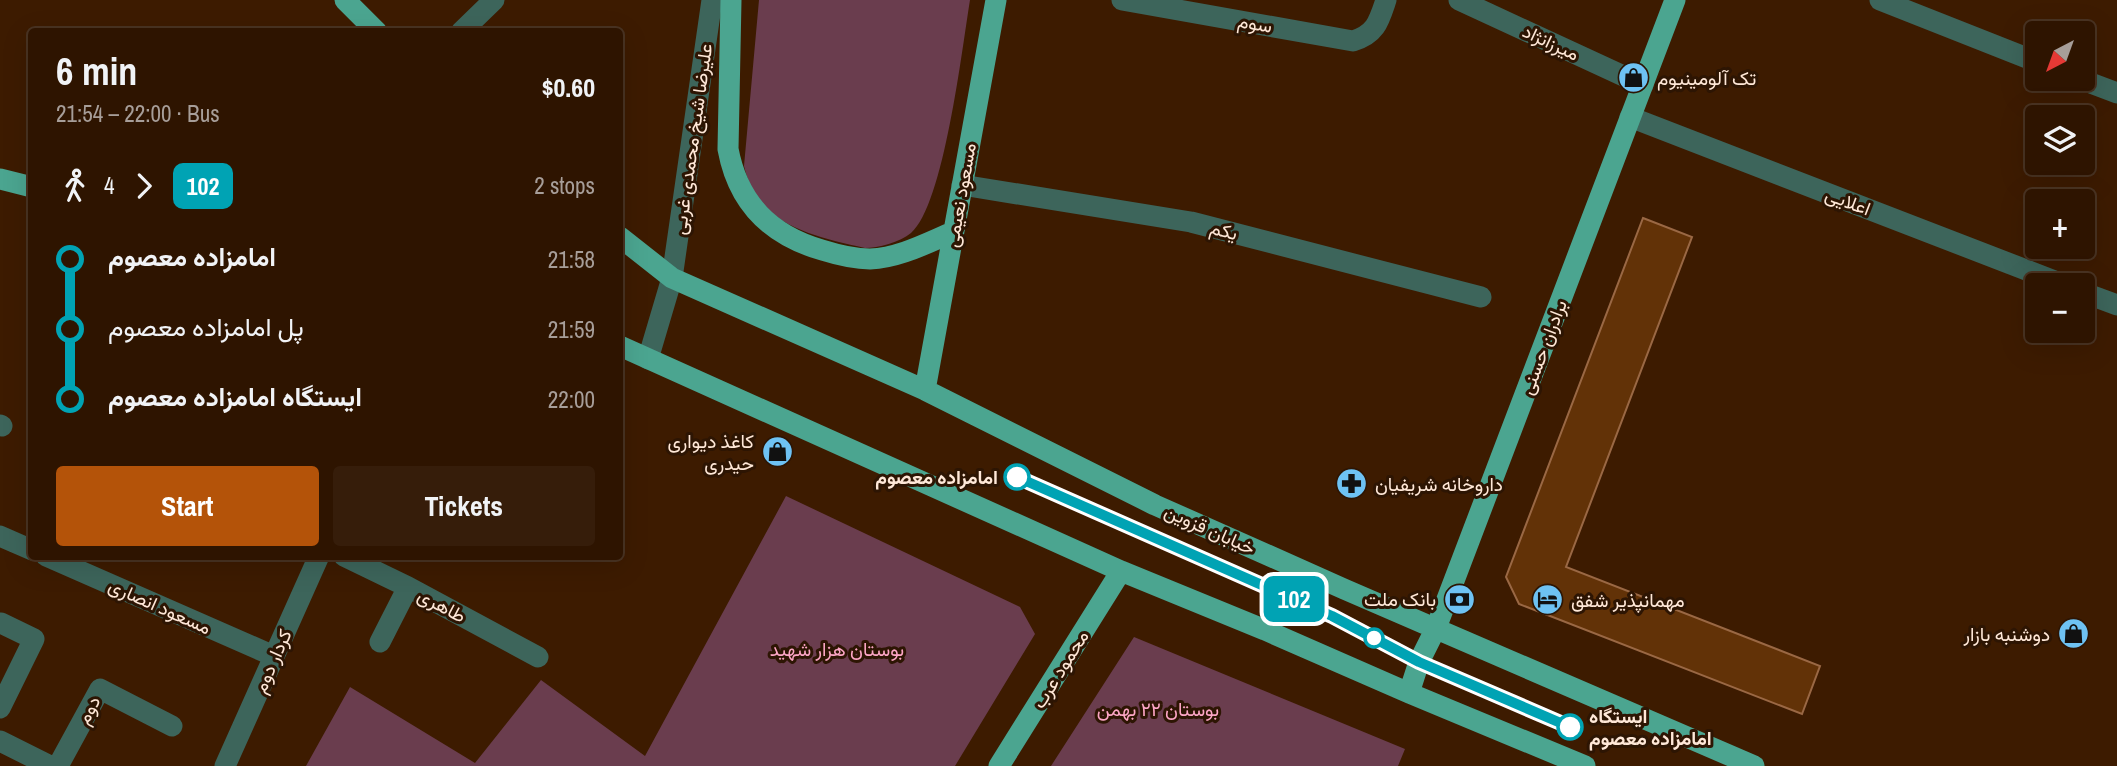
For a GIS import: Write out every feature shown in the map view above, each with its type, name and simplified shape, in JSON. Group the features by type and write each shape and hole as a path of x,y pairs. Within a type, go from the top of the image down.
{"main road":[{"path":"345,0 373,28"},
{"path":"731,0 728,149 733,172 751,206 776,231 815,248 843,256 871,259 898,254 953,232"},
{"name":"مسعود نعیمی","path":"925,390 996,0"},
{"name":"برادران حسنی","path":"1409,694 1419,662 1436,628 1675,0"},
{"path":"1,183 28,186"},
{"name":"خیابان قزوین","path":"623,239 672,278 925,390 1155,505 1754,766"},
{"path":"623,347 1121,572 1265,629 1409,694 1585,766"},
{"name":"محمود عرب","path":"999,766 1121,572"}],"street":[{"path":"465,28 494,0"},
{"name":"علیرضا شیخ محمدی غربی","path":"648,359 672,278 712,0"},
{"name":"سوم","path":"1122,0 1353,41 1371,32 1383,10"},
{"name":"ميرزانژاد","path":"1459,0 1643,85"},
{"path":"1880,0 2025,57"},
{"path":"2095,85 2117,93"},
{"name":"اعلایی","path":"1630,117 2034,273"},
{"name":"یکم","path":"962,185 1191,222 1481,297"},
{"path":"2095,297 2117,305"},
{"path":"0,536 28,548"},
{"name":"مسعود انصاری","path":"55,560 274,656"},
{"name":"کردار دوم","path":"225,766 317,560"},
{"name":"طاهری","path":"352,560 538,657"},
{"path":"380,642 408,587"},
{"path":"0,708 34,639 1,624"},
{"name":"دوم","path":"58,766 100,689 172,726"},
{"path":"0,741 50,766"}],"green space":[{"path":"759,0 970,0 957,87 942,160 923,217 911,233 889,244 865,248 826,239 790,225 775,215 751,186 744,166"},
{"name":"بوستان هزار شهید","path":"786,496 1020,607 1035,634 955,766 306,766 350,687 475,763 541,680 645,756"},
{"name":"بوستان ۲۲ بهمن","path":"1134,637 1405,749 1398,766 1051,766"}],"building":[{"path":"1643,218 1692,237 1566,567 1820,666 1802,714 1519,604 1506,577"}],"bus line":[{"name":"102","path":"1017,477 1332,616 1419,662 1570,727"}],"place":[{"name":"تک آلومینیوم","path":"1634,78"},
{"name":"کاغذ دیواری حیدری","path":"777,452"},
{"name":"امامزاده معصوم","path":"1017,477"},
{"name":"داروخانه شریفیان","path":"1352,484"},
{"name":"بانک ملت","path":"1459,599"},
{"name":"مهمانپذیر شفق","path":"1548,600"},
{"name":"دوشنبه بازار","path":"2073,634"},
{"name":"ایستگاه امامزاده معصوم","path":"1570,727"}]}
